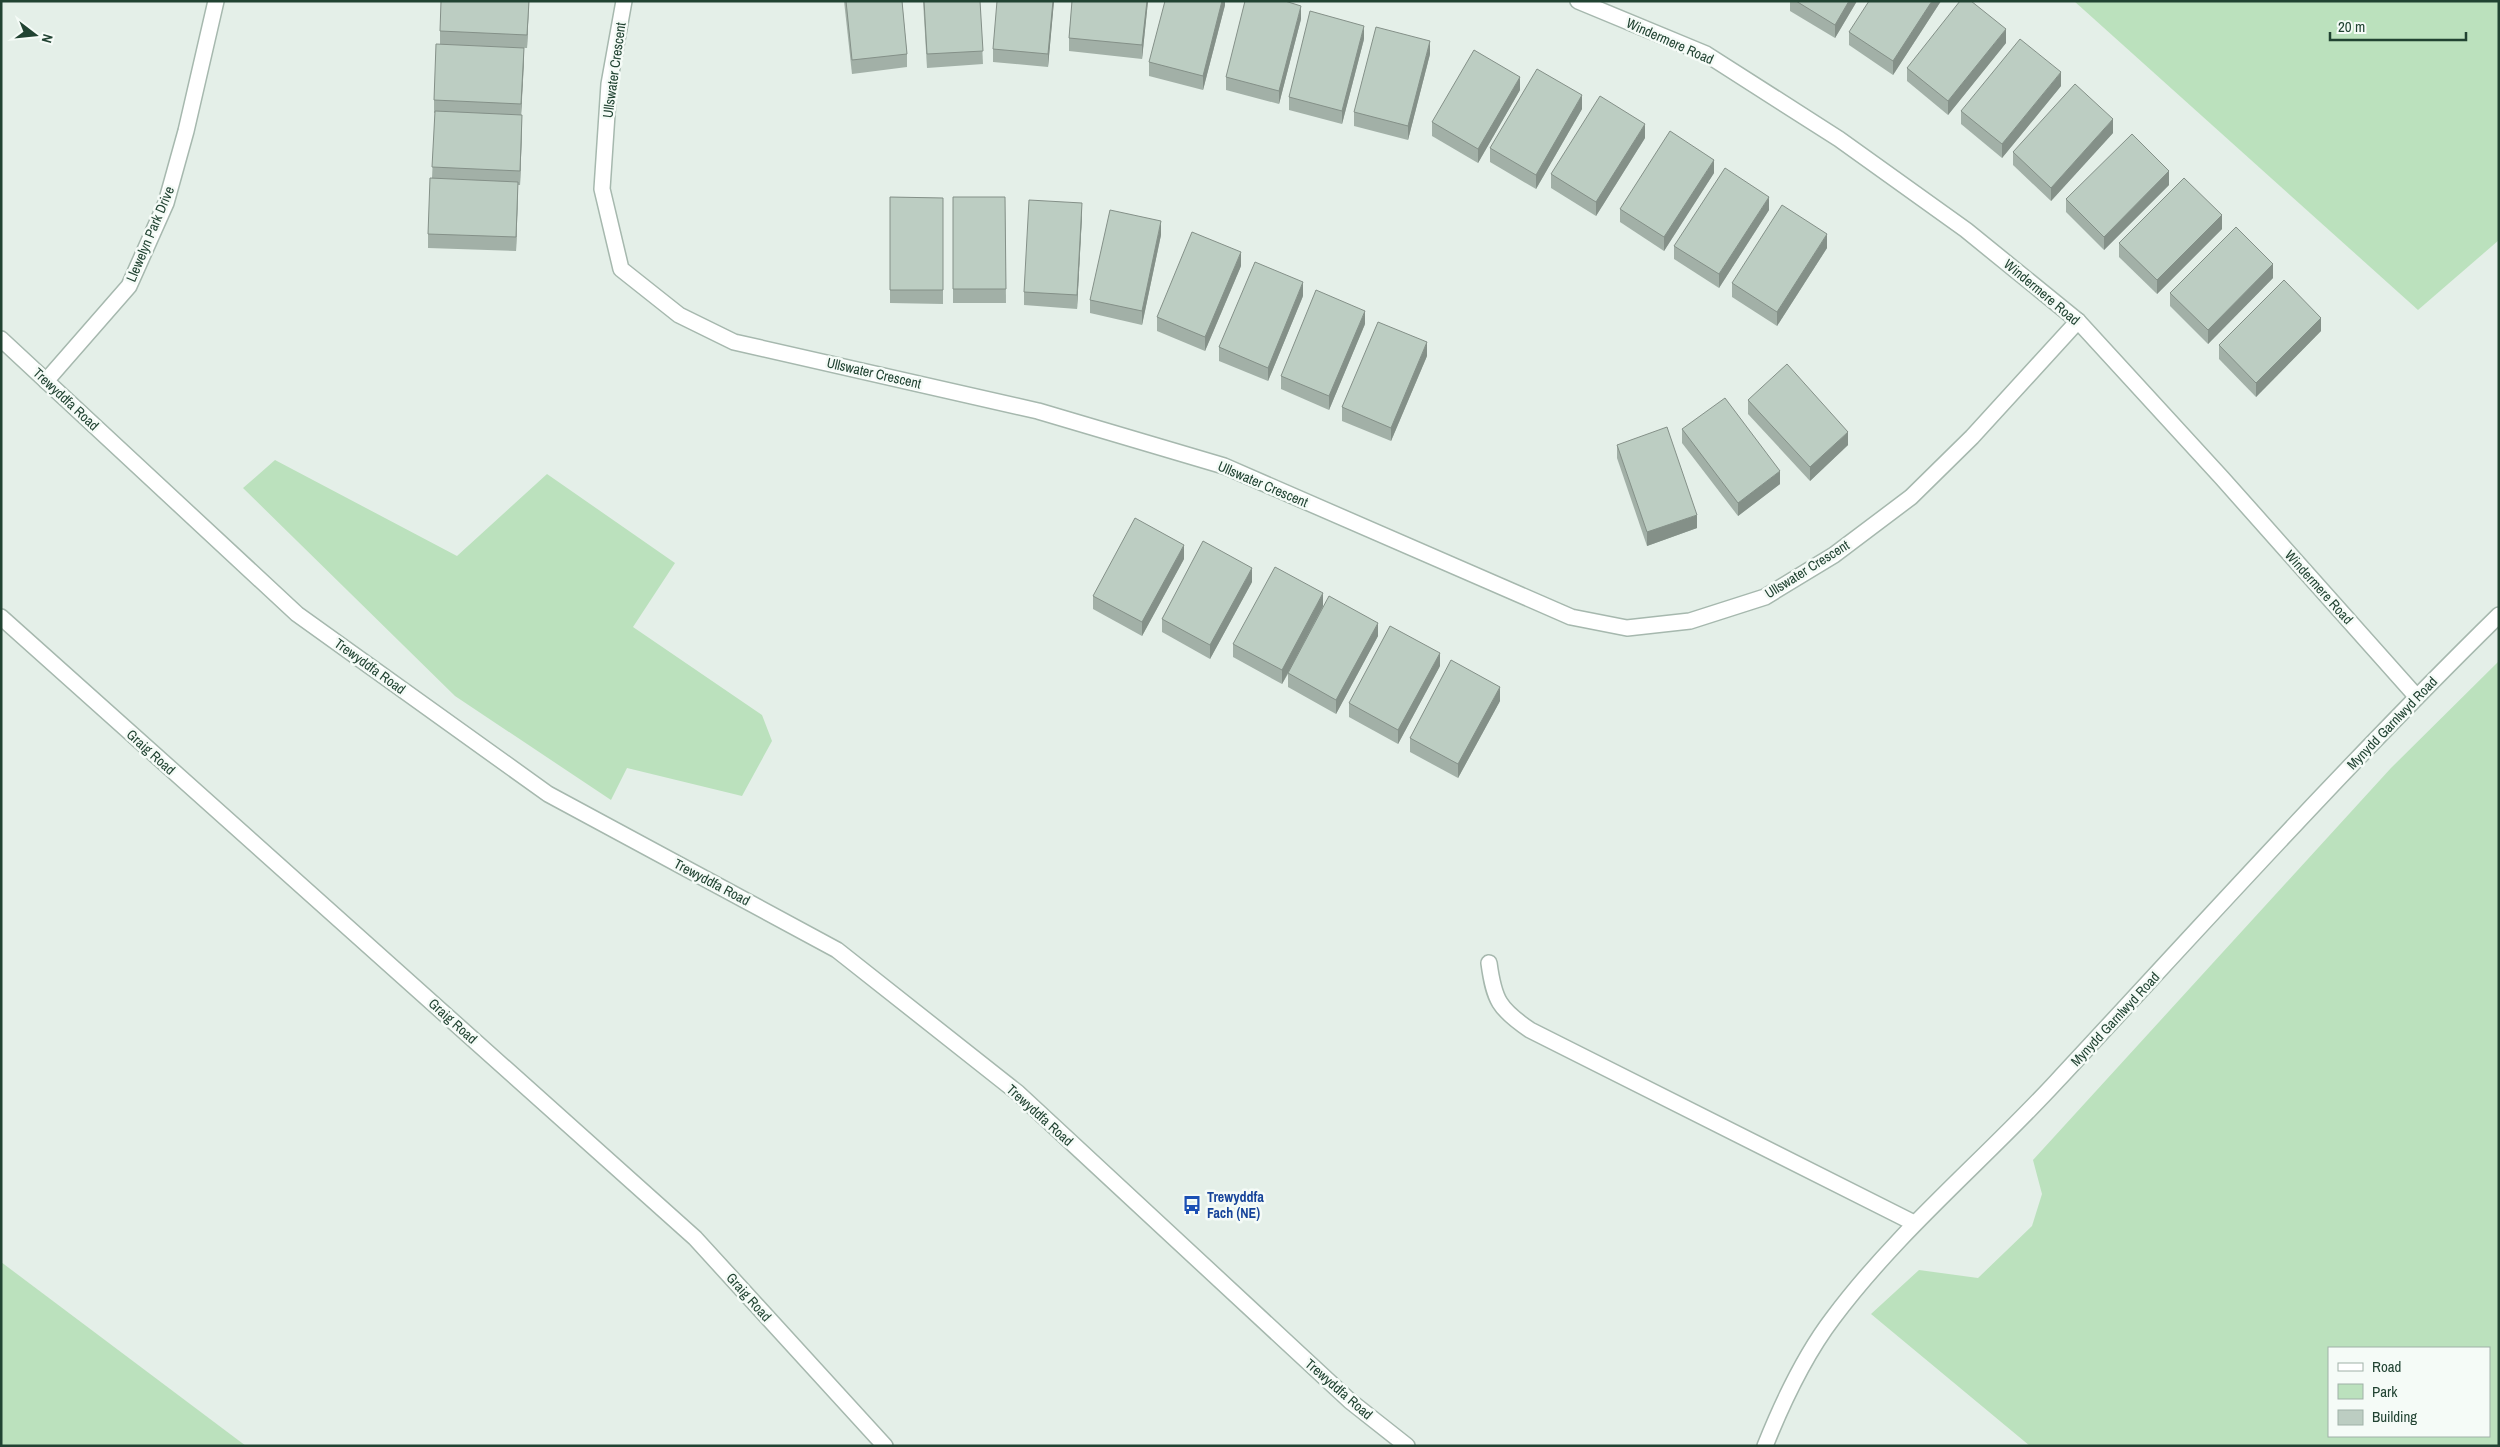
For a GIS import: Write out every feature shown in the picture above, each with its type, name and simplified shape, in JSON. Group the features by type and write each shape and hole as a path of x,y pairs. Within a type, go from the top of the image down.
{"street":[{"name":"Llewelyn Park Drive","path":"46,381 129,286 162,211 186,131 216,1"},
{"name":"Ullswater Crescent","path":"624,1 609,84 602,189 621,268 679,315 734,342 1038,411 1224,466 1571,617 1627,628 1690,621 1765,597 1834,555 1911,497 1972,438 2078,321"},
{"name":"Windermere Road","path":"1578,1 1706,54 1839,139 1966,230 2078,321 2222,478 2416,696"},
{"name":"Trewyddfa Road","path":"1,338 305,620 548,794 845,956 1018,1093 1350,1401 1407,1446"},
{"name":"Mynydd Garnlwyd Road","path":"1765,1446 1784,1396 1832,1318 1914,1223 2009,1133 2416,696 2499,615"},
{"name":"Graig Road","path":"1,617 695,1238 885,1446"},
{"path":"1489,963 1493,992 1509,1016 1530,1030 1914,1223"}],"green space":[{"path":"2074,1 2499,1 2499,240 2418,310"},
{"path":"275,460 457,556 547,474 675,563 633,627 762,715 772,741 742,796 627,768 611,800 455,696 243,488"},
{"path":"2499,661 2499,1446 2030,1446 1871,1314 1919,1270 1978,1278 2032,1226 2042,1194 2033,1160 2391,768"},
{"path":"1,1262 246,1446 1,1446"}],"building":[{"path":"441,1 529,1 527,35 440,31"},
{"path":"846,1 902,1 907,54 852,60"},
{"path":"924,1 980,1 983,51 927,54"},
{"path":"997,1 1053,1 1048,54 993,49"},
{"path":"1072,1 1147,1 1142,45 1069,38"},
{"path":"1165,1 1222,1 1203,76 1149,62"},
{"path":"1245,1 1285,1 1301,6 1279,91 1226,77"},
{"path":"1796,1 1849,1 1835,25"},
{"path":"1869,1 1932,1 1893,61 1849,32"},
{"path":"1960,1 1971,1 2006,29 1948,101 1907,68"},
{"path":"1310,11 1364,26 1342,111 1289,97"},
{"path":"1376,27 1430,41 1408,126 1354,112"},
{"path":"2020,39 2061,72 2002,144 1961,111"},
{"path":"436,44 524,48 521,104 434,100"},
{"path":"1474,50 1520,77 1478,149 1432,122"},
{"path":"1537,69 1582,95 1536,175 1490,148"},
{"path":"2075,84 2113,119 2051,188 2013,152"},
{"path":"1600,96 1645,124 1596,202 1551,174"},
{"path":"435,111 522,115 520,171 432,167"},
{"path":"1670,131 1714,160 1664,237 1620,209"},
{"path":"2132,134 2169,171 2104,237 2066,199"},
{"path":"1725,168 1769,197 1719,274 1674,246"},
{"path":"430,178 518,182 516,237 428,234"},
{"path":"2184,178 2222,215 2157,280 2119,243"},
{"path":"890,197 943,198 943,290 890,290"},
{"path":"953,197 1005,197 1006,289 953,289"},
{"path":"1029,200 1082,203 1077,295 1024,292"},
{"path":"1782,205 1827,234 1777,312 1732,283"},
{"path":"1110,210 1161,221 1142,311 1090,300"},
{"path":"2236,227 2273,264 2208,330 2170,293"},
{"path":"1192,232 1241,252 1205,337 1157,317"},
{"path":"1255,262 1303,282 1268,368 1219,347"},
{"path":"2284,280 2321,318 2256,383 2219,345"},
{"path":"1316,290 1365,311 1329,396 1281,376"},
{"path":"1378,322 1427,342 1391,428 1342,407"},
{"path":"1787,364 1848,432 1810,467 1748,400"},
{"path":"1725,398 1780,471 1738,503 1682,429"},
{"path":"1667,427 1697,515 1647,532 1617,445"},
{"path":"1135,518 1184,545 1142,622 1093,596"},
{"path":"1203,541 1252,568 1210,645 1162,619"},
{"path":"1275,567 1323,593 1282,670 1233,644"},
{"path":"1329,596 1378,623 1336,700 1288,673"},
{"path":"1390,626 1440,653 1398,730 1349,703"},
{"path":"1451,660 1500,687 1458,764 1410,738"}],"place":[{"name":"Trewyddfa Fach (NE)","path":"1192,1205"}]}
